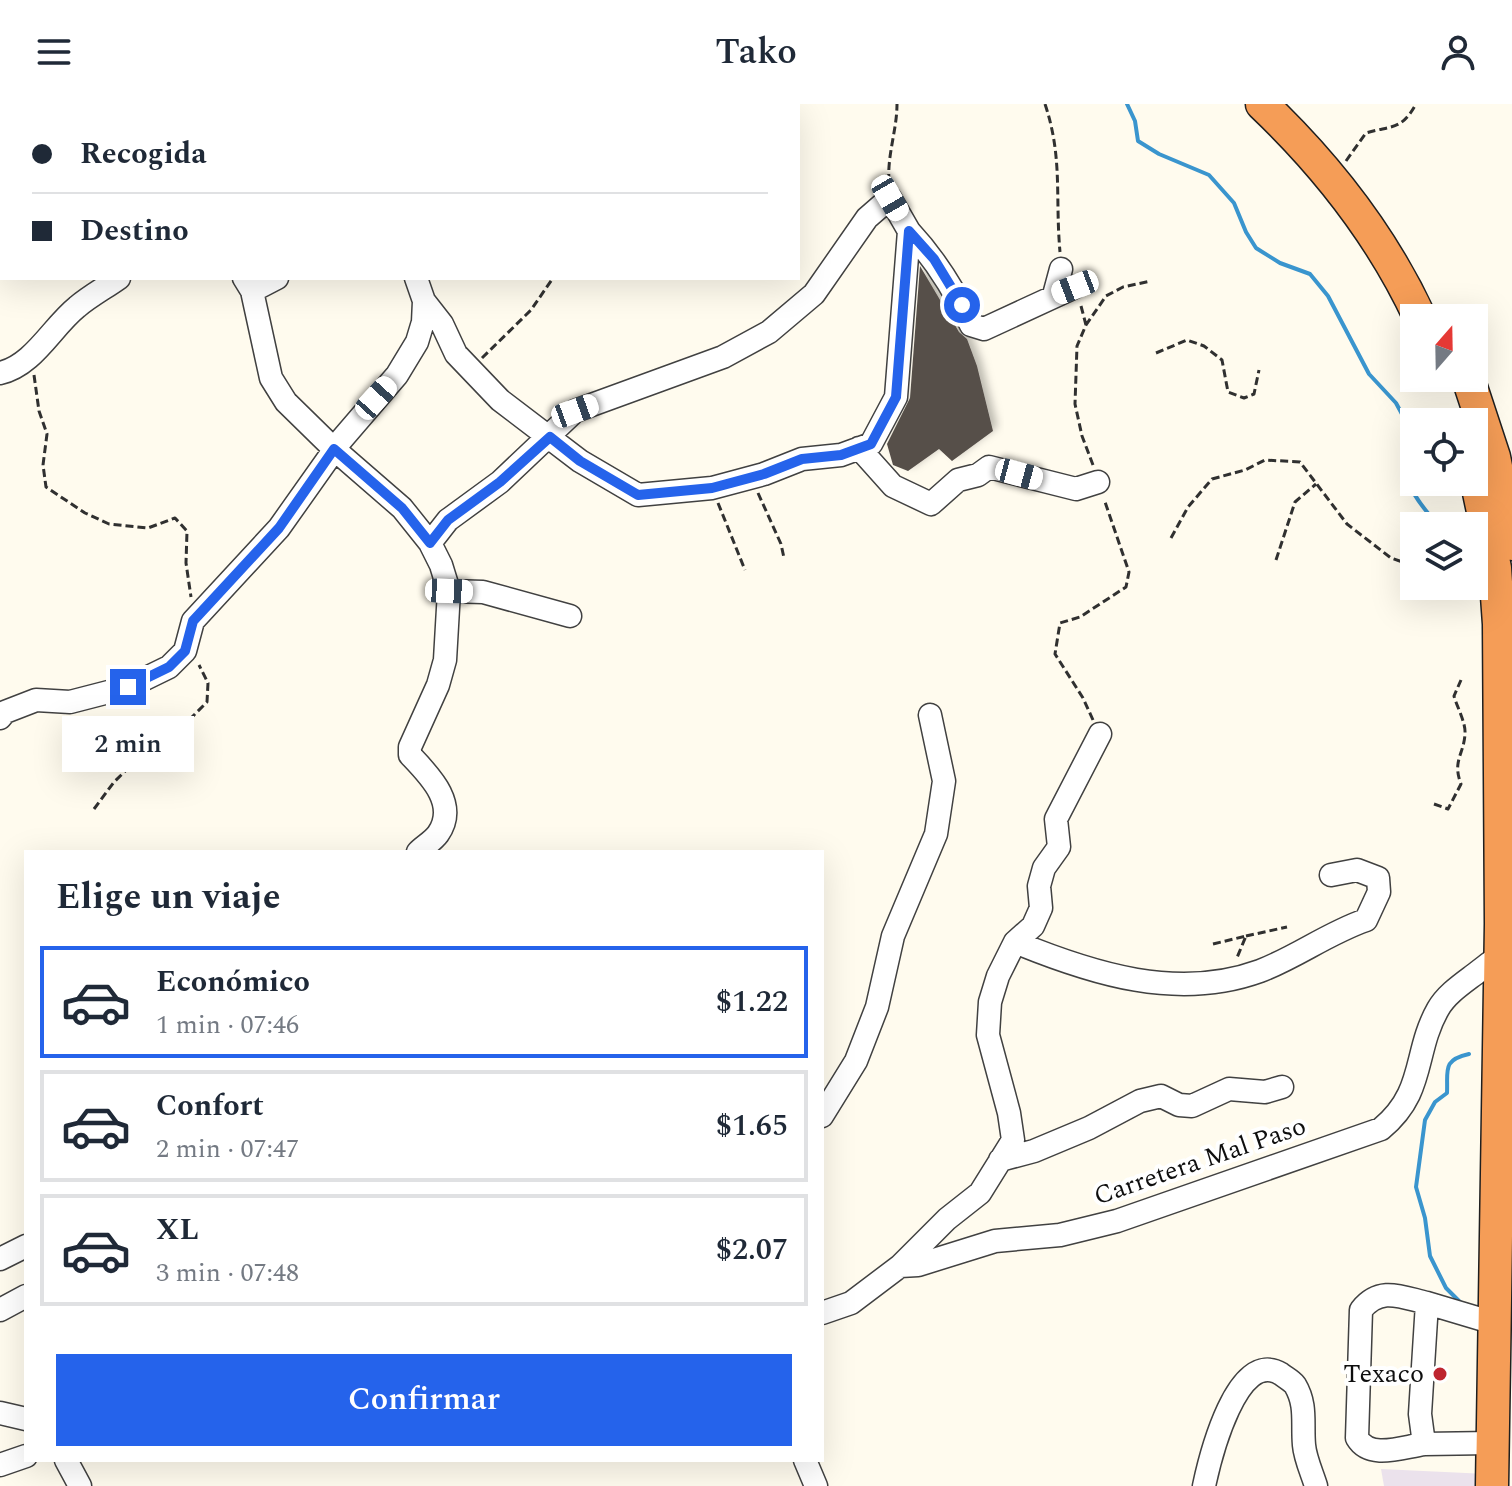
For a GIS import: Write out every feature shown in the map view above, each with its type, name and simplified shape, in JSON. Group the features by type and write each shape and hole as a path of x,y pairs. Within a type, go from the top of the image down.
{"highway":[{"path":"1262,104 1325,171 1377,240 1412,304"},
{"path":"1292,104 1345,164 1392,225 1435,304"},
{"path":"1473,392 1494,457 1512,544"},
{"path":"1480,496 1495,568 1499,624 1506,955 1494,1323 1503,1375 1491,1443 1492,1486"}],"street":[{"path":"430,543 448,520 500,482 575,411 723,357 769,332 814,294 867,218 890,198 909,231 934,259 952,286 971,325 977,328 984,329 1064,291 1061,269"},
{"path":"417,280 424,301 442,324 456,354 500,400 580,461 638,495 712,488 751,478 802,459 841,455 871,444 896,397 909,231"},
{"path":"0,373 8,371 28,356 75,308 116,280"},
{"path":"248,284 271,378 286,402 402,508 430,543 449,591 445,660 438,685 410,747 410,755 433,778 443,797 444,814 439,833 420,850"},
{"path":"0,718 5,712 36,700 70,702 128,687 169,667 185,651 193,621 279,528 334,449 407,360 420,332 424,301"},
{"path":"859,448 893,486 931,504 958,480 978,475 989,467 1076,489 1098,482"},
{"path":"449,591 483,592 570,616"},
{"path":"824,1113 856,1061 877,1007 893,936 936,834 944,781 930,715"},
{"path":"900,1266 947,1219 980,1193 1013,1140 988,1035 990,1002 998,976 1015,942 1033,926 1041,908 1039,886 1044,868 1059,847 1056,819 1100,734"},
{"path":"1015,942 1076,967 1161,984 1227,982 1298,954 1337,930 1366,920 1379,892 1378,878 1357,870 1331,875"},
{"name":"Carretera Mal Paso","path":"824,1312 851,1303 900,1266 918,1265 995,1241 1060,1235 1117,1221 1381,1129 1396,1117 1409,1098 1429,1028 1439,1007 1452,992 1506,955"},
{"path":"1000,1160 1034,1151 1089,1128 1140,1101 1161,1096 1179,1105 1192,1106 1229,1089 1265,1092 1282,1087"},
{"path":"0,1259 24,1247"},
{"path":"1491,1443 1424,1444 1375,1451 1362,1446 1357,1438 1361,1310 1370,1298 1388,1294 1494,1323"},
{"path":"0,1310 24,1297"},
{"path":"1424,1444 1420,1414 1427,1303"},
{"path":"1204,1486 1209,1460 1235,1392 1259,1371 1273,1370 1293,1382 1304,1404 1304,1447 1316,1486"},
{"path":"0,1413 24,1419"},
{"path":"0,1465 24,1457"},
{"path":"67,1462 80,1486"}],"path":[{"path":"890,198 890,153 897,121 897,104"},
{"path":"1045,104 1055,136 1059,165 1057,216 1061,269"},
{"path":"1345,164 1366,133 1395,128 1407,120 1416,104"},
{"path":"471,369 531,310 552,280"},
{"path":"1064,291 1086,325"},
{"path":"1156,353 1187,340 1204,346 1222,360 1228,392 1244,398 1254,394 1259,370"},
{"path":"28,356 47,434 43,465 46,487 85,513 109,524 148,528 175,518 187,531 186,563 193,621"},
{"path":"1171,538 1193,499 1212,479 1245,470 1265,460 1300,462 1347,524 1391,558 1400,561"},
{"path":"751,478 781,544 784,558"},
{"path":"1276,560 1295,502 1316,484"},
{"path":"712,488 745,570"},
{"path":"94,809 114,782 151,746 183,726 207,702 208,683 185,651"},
{"path":"1434,804 1448,809 1461,784 1457,760 1466,732 1454,696 1461,680"},
{"path":"1213,944 1287,927"},
{"path":"1227,982 1246,936"}],"shaded area":[{"path":"1381,1469 1487,1474 1487,1486 1384,1486"}],"building":[{"path":"920,266 959,332 967,339 993,431 952,461 939,449 908,471 893,465 887,444 910,398"}],"waterway":[{"path":"1127,104 1135,121 1138,141 1159,154 1209,175 1234,203 1256,248 1280,263 1310,274 1328,296 1369,374 1396,403 1409,427 1405,443 1405,469 1413,492 1427,512"},
{"path":"1462,1304 1446,1288 1430,1256 1425,1218 1416,1187 1425,1120 1435,1102 1447,1093 1450,1063 1469,1054"}],"place":[{"name":"Texaco","path":"1440,1374"}],"route":[{"path":"128,687 169,667 185,651 193,621 279,528 334,449 402,508 430,543 448,520 500,482 550,437 580,461 638,495 712,488 764,474 802,459 841,455 871,444 896,397 909,231 934,259 962,305"}]}
